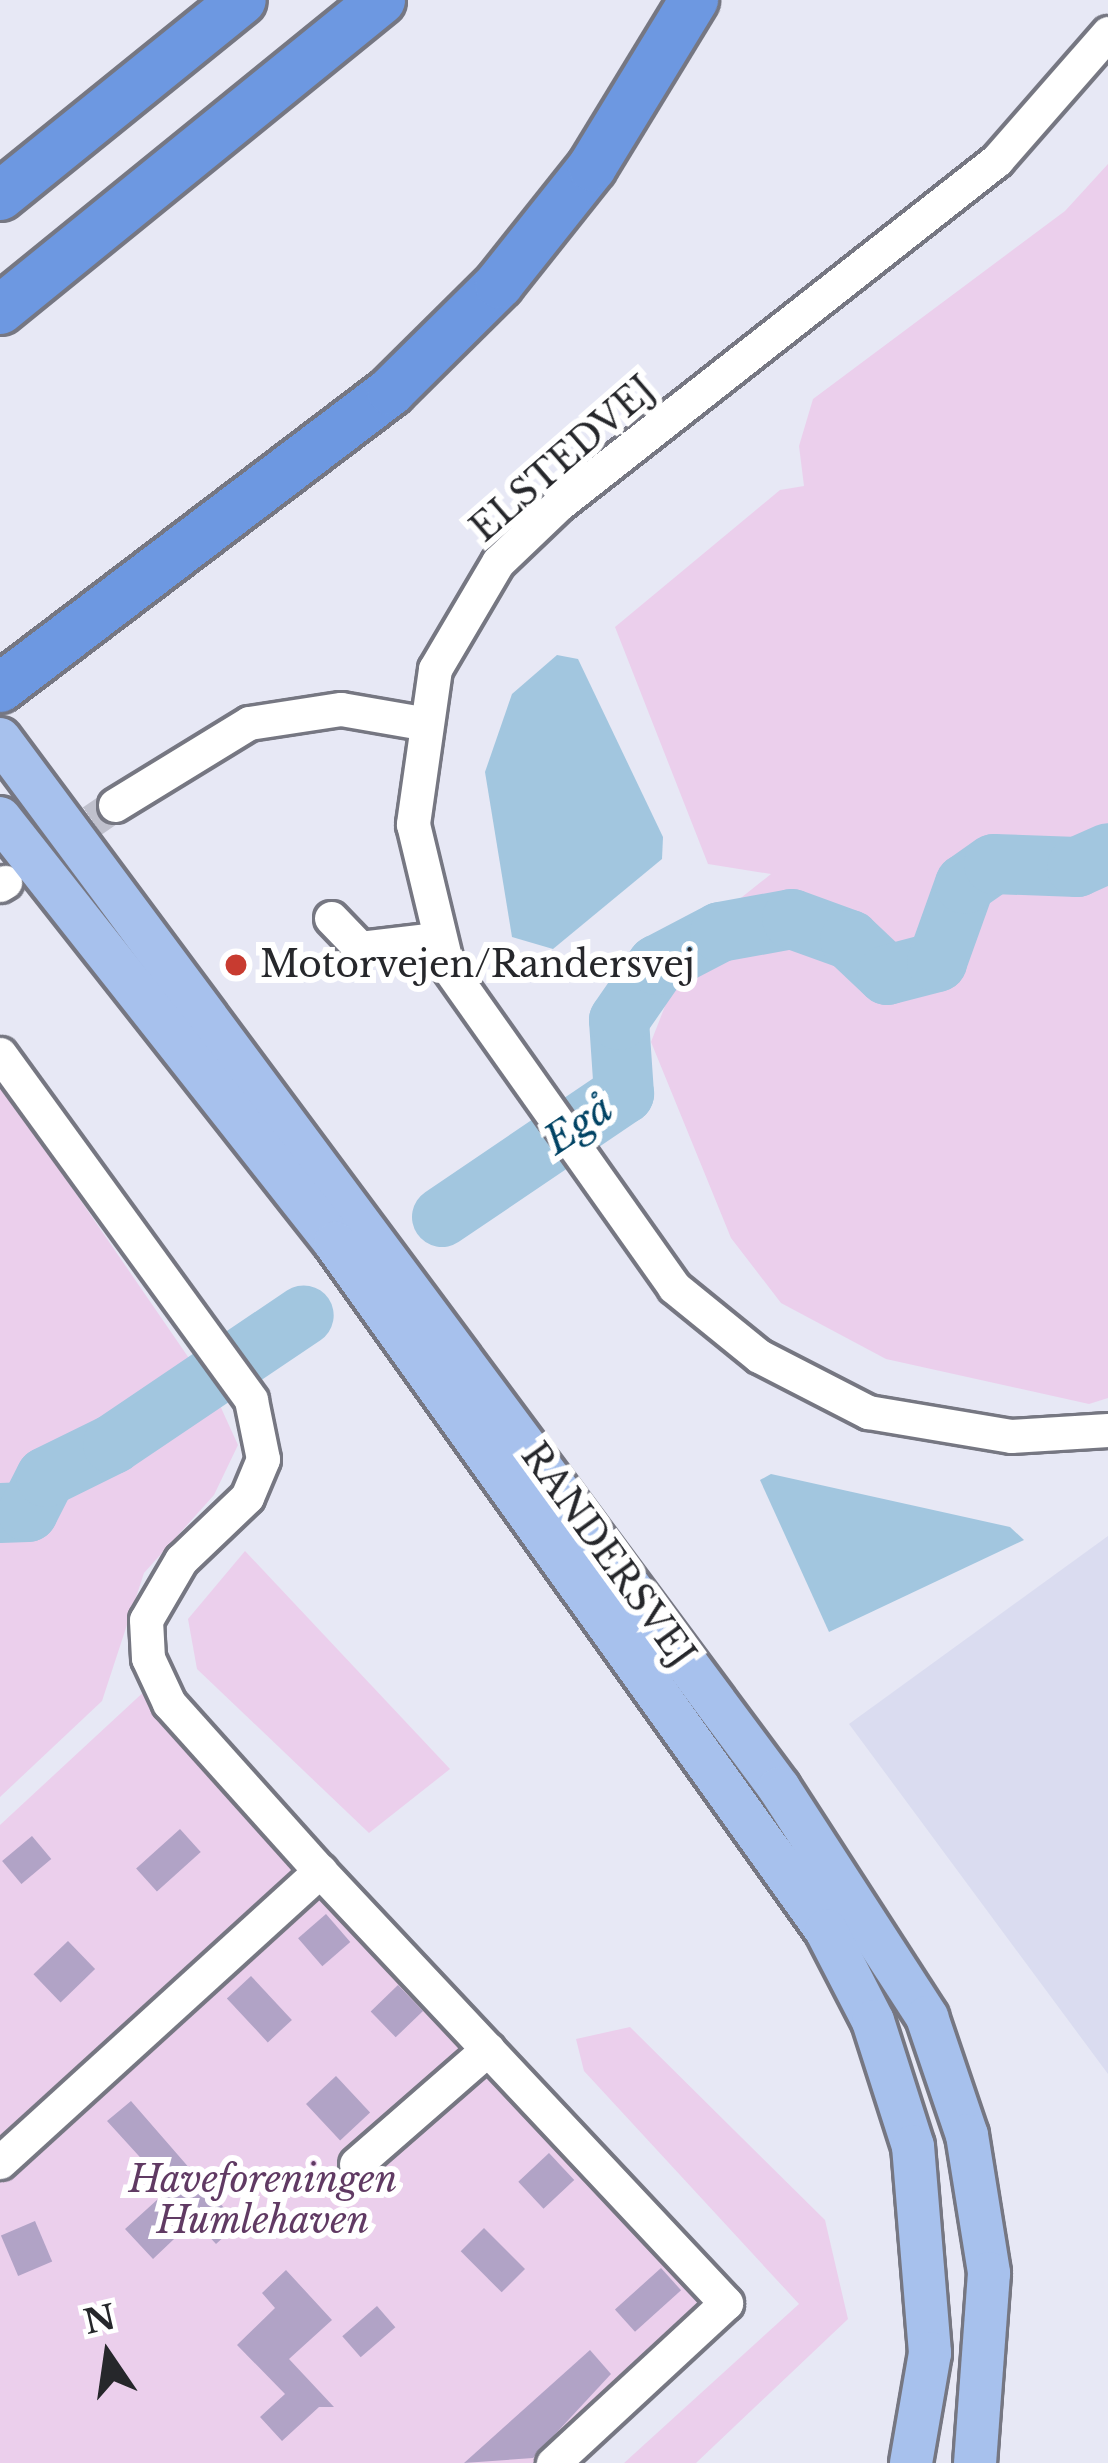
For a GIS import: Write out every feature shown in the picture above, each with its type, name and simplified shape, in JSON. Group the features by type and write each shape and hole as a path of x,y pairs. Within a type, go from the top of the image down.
{"highway":[{"path":"0,164 238,0"},
{"path":"0,196 238,0"},
{"path":"0,310 381,0"},
{"path":"0,688 391,391 484,300 592,167 694,0"}],"main road":[{"name":"RANDERSVEJ","path":"0,739 779,1788 927,2017 967,2135 989,2273 975,2463"},
{"name":"RANDERSVEJ","path":"0,818 334,1243 826,1930 873,2021 914,2146 930,2353 911,2463"}],"street":[{"name":"ELSTEDVEJ","path":"1108,33 997,160 559,504 499,562 456,623 422,723 412,824 436,939 545,1112 674,1287 759,1356 868,1412 1011,1436 1108,1430"},
{"path":"115,805 249,723 341,709 422,723"},
{"path":"331,918 360,948 436,939"},
{"path":"0,1054 239,1385 263,1459 247,1497 182,1560 146,1620 148,1658 169,1703 320,1871 726,2302 553,2463"},
{"path":"0,2162 320,1871"},
{"path":"356,2164 488,2049"}],"shaded area":[{"path":"1108,1536 1108,2074 849,1724"}],"green space":[{"path":"1108,164 1108,1398 1089,1404 886,1359 781,1303 731,1238 651,1042 692,937 771,874 708,864 615,627 780,490 804,486 799,446 813,399 1065,211"},
{"path":"0,1083 217,1399 238,1445 214,1495 144,1573 102,1701 0,1797"},
{"path":"245,1551 450,1769 369,1833 197,1669 188,1619"},
{"name":"Haveforeningen Humlehaven","path":"149,1687 714,2296 533,2463 0,2463 0,1825"},
{"path":"630,2027 825,2220 848,2319 696,2463 624,2463 799,2304 584,2071 576,2039"}],"water":[{"path":"557,655 578,659 663,837 662,859 553,949 512,937 485,772 512,694"},
{"path":"771,1474 1010,1527 1024,1540 829,1632 760,1480"}],"building":[{"path":"180,1829 201,1852 157,1892 136,1868"},
{"path":"32,1836 51,1859 21,1884 2,1861"},
{"path":"326,1914 350,1942 322,1966 298,1938"},
{"path":"68,1941 95,1969 61,2002 33,1974"},
{"path":"251,1976 292,2020 268,2042 227,1999"},
{"path":"398,1985 423,2011 396,2037 371,2011"},
{"path":"336,2076 370,2113 340,2141 306,2104"},
{"path":"131,2101 238,2224 216,2244 194,2220 153,2259 125,2229 169,2189 107,2121"},
{"path":"549,2153 574,2180 544,2209 518,2182"},
{"path":"35,2221 52,2262 18,2276 1,2235"},
{"path":"484,2228 525,2269 502,2292 461,2251"},
{"path":"661,2268 681,2290 635,2332 615,2309"},
{"path":"286,2270 332,2320 289,2359 334,2407 319,2407 282,2441 260,2417 285,2394 237,2345 275,2308 262,2293"},
{"path":"377,2306 395,2327 361,2357 342,2336"},
{"path":"590,2350 611,2374 533,2458 464,2463"}],"waterway":[{"name":"Egå","path":"442,1217 624,1094 619,1020 657,965 720,932 792,919 850,940 887,975 937,962 965,884 994,864 1077,867 1108,853"},
{"name":"Egå","path":"0,1513 28,1512 46,1477 113,1444 304,1315"}],"tunnel":[{"path":"52,848 115,805"}],"place":[{"name":"Motorvejen/Randersvej","path":"236,965"}]}
